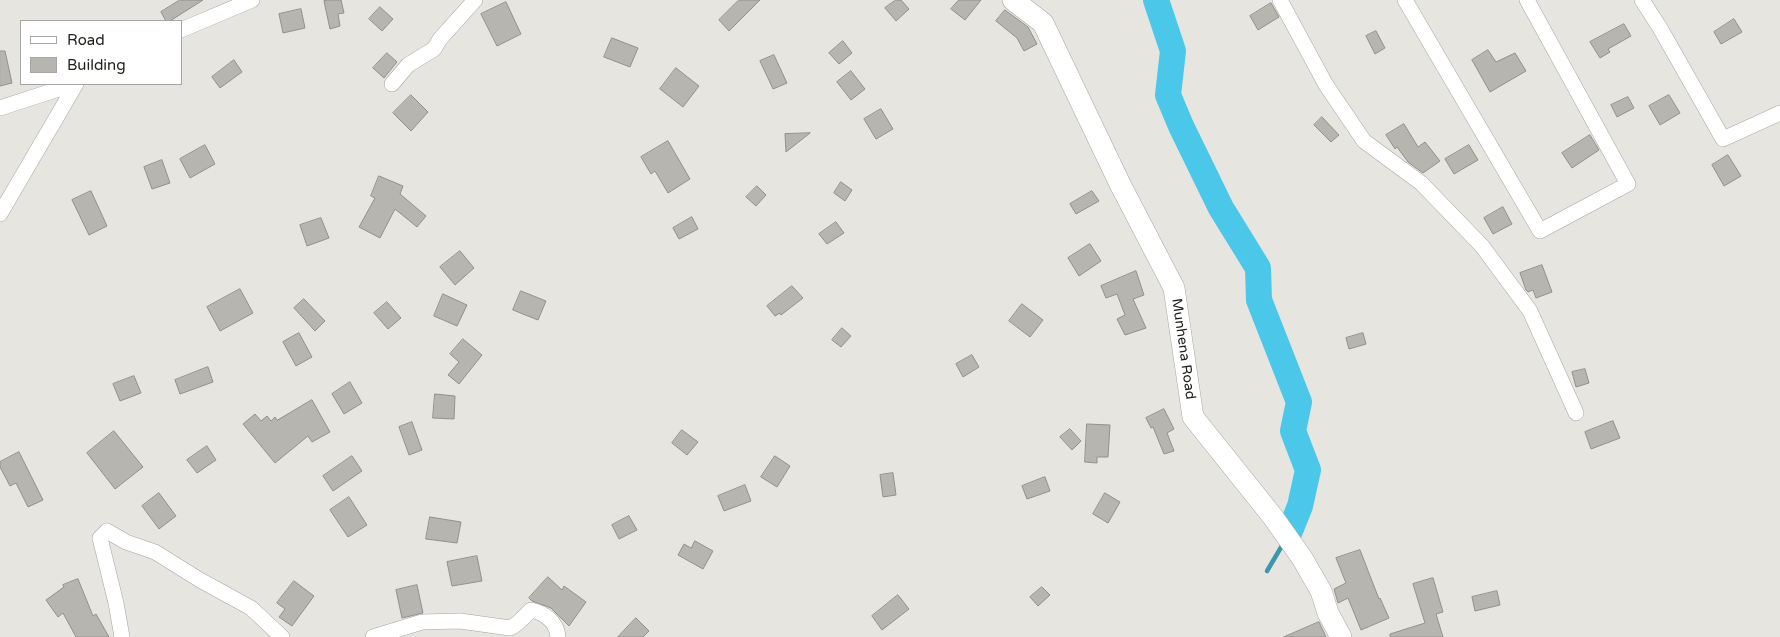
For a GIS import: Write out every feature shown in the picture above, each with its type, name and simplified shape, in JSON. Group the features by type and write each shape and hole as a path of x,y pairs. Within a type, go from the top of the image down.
{"street":[{"path":"182,30 252,0"},
{"path":"392,84 408,65 434,50 440,39 475,0"},
{"name":"Munhena Road","path":"1013,0 1043,23 1120,184 1174,288 1193,417 1273,517 1302,558 1321,591 1328,613 1341,637"},
{"path":"1280,0 1326,85 1364,141 1421,183 1482,246 1530,311 1576,413"},
{"path":"1405,0 1540,231 1628,184 1527,0"},
{"path":"1642,0 1723,139 1780,113"},
{"path":"0,108 72,85"},
{"path":"0,214 74,85"},
{"path":"122,637 116,603 100,538 106,531 126,542 155,552 200,580 251,608 282,637"},
{"path":"373,637 422,622 460,621 510,628 518,625 522,618 531,610 540,612 552,621 558,632 558,637"}],"building":[{"path":"180,0 203,0 172,20 165,20 161,12"},
{"path":"341,0 344,13 338,14 340,26 330,29 324,1"},
{"path":"739,0 760,0 729,31 719,20"},
{"path":"896,0 901,0 909,9 896,21 885,8"},
{"path":"959,0 981,0 965,20 951,9"},
{"path":"506,2 521,34 497,46 481,14"},
{"path":"1271,3 1279,17 1258,30 1250,16"},
{"path":"380,7 393,19 382,31 369,19"},
{"path":"301,9 305,28 283,33 279,14"},
{"path":"1005,10 1028,27 1037,44 1024,51 1017,38 996,21"},
{"path":"1734,19 1742,32 1721,44 1714,32"},
{"path":"1624,24 1631,36 1608,49 1610,52 1600,58 1590,42"},
{"path":"1376,31 1385,48 1375,54 1366,36"},
{"path":"612,38 638,48 630,67 604,57"},
{"path":"843,41 852,53 839,64 829,53"},
{"path":"1488,50 1496,62 1515,53 1526,71 1490,92 1472,60"},
{"path":"0,51 5,51 12,83 0,86"},
{"path":"387,53 397,62 384,78 373,68"},
{"path":"774,55 787,83 773,89 760,61"},
{"path":"234,60 242,72 220,88 212,77"},
{"path":"676,68 699,86 683,107 660,89"},
{"path":"851,71 865,89 851,100 837,82"},
{"path":"411,95 428,112 411,131 393,113"},
{"path":"1669,95 1680,113 1660,125 1649,106"},
{"path":"1628,97 1634,108 1617,117 1611,105"},
{"path":"881,109 893,129 876,139 864,119"},
{"path":"1322,117 1339,135 1331,142 1314,125"},
{"path":"1404,124 1418,147 1425,142 1440,161 1423,173 1408,162 1397,147 1395,149 1386,135"},
{"path":"810,133 786,152 785,134"},
{"path":"1590,135 1599,150 1572,168 1562,153"},
{"path":"668,141 690,179 668,193 655,171 651,174 641,157"},
{"path":"205,145 215,164 190,178 180,159"},
{"path":"1469,145 1478,160 1454,174 1445,159"},
{"path":"1728,155 1741,176 1724,186 1712,165"},
{"path":"162,160 170,183 152,189 144,167"},
{"path":"379,176 403,186 400,194 426,216 417,227 395,209 380,238 359,227 375,198 371,196"},
{"path":"841,182 852,190 845,201 834,193"},
{"path":"757,186 766,195 756,206 746,197"},
{"path":"91,191 107,226 89,235 72,200"},
{"path":"1092,191 1099,201 1076,214 1070,204"},
{"path":"1503,207 1512,224 1493,234 1484,218"},
{"path":"692,217 698,229 679,239 673,228"},
{"path":"321,218 329,238 307,246 300,225"},
{"path":"836,222 844,233 827,244 819,234"},
{"path":"1090,244 1101,261 1079,276 1068,258"},
{"path":"460,251 474,268 455,285 440,267"},
{"path":"1542,265 1552,292 1536,298 1533,290 1528,292 1526,290 1520,273"},
{"path":"1136,271 1144,295 1133,299 1146,328 1125,335 1117,319 1125,315 1117,294 1106,298 1101,286"},
{"path":"792,286 803,298 781,315 780,313 775,316 767,306"},
{"path":"240,289 253,313 220,331 207,307"},
{"path":"521,291 546,301 538,320 513,310"},
{"path":"443,294 467,305 457,326 434,316"},
{"path":"304,299 325,321 315,331 294,308"},
{"path":"387,302 401,318 388,329 374,313"},
{"path":"1022,304 1043,320 1030,337 1009,321"},
{"path":"842,328 851,336 841,347 832,340"},
{"path":"299,333 312,357 296,366 283,342"},
{"path":"1363,333 1366,344 1349,349 1346,338"},
{"path":"463,339 482,355 459,384 448,375 459,362 450,354"},
{"path":"972,355 979,367 963,377 956,364"},
{"path":"208,367 213,382 180,394 175,380"},
{"path":"1585,369 1589,383 1576,387 1572,372"},
{"path":"134,376 141,393 120,401 113,384"},
{"path":"350,382 362,403 344,414 332,394"},
{"path":"435,394 455,396 454,419 433,418"},
{"path":"312,400 330,432 312,442 308,436 275,463 243,424 255,414 261,421 267,416 271,421 275,417 277,420"},
{"path":"1164,409 1174,429 1167,433 1174,451 1164,454 1153,427 1151,428 1146,418"},
{"path":"1613,421 1620,438 1591,449 1585,432"},
{"path":"412,422 422,450 409,455 399,427"},
{"path":"1087,424 1110,425 1108,457 1097,457 1097,463 1085,462"},
{"path":"1070,429 1081,441 1072,450 1060,437"},
{"path":"682,430 698,442 687,455 672,443"},
{"path":"114,431 143,467 115,489 87,453"},
{"path":"207,446 216,460 197,473 187,460"},
{"path":"19,452 43,500 28,507 16,483 10,486 0,467 0,462"},
{"path":"352,456 362,471 333,491 323,476"},
{"path":"775,456 790,466 777,487 761,477"},
{"path":"893,473 896,495 883,497 880,475"},
{"path":"1045,477 1050,491 1027,499 1022,486"},
{"path":"745,485 751,501 724,511 718,496"},
{"path":"159,493 176,516 159,529 142,506"},
{"path":"1105,493 1120,502 1108,523 1093,514"},
{"path":"349,497 367,525 348,537 330,510"},
{"path":"629,516 637,530 619,539 612,525"},
{"path":"430,517 461,522 457,543 426,539"},
{"path":"695,541 713,551 703,569 678,555 684,544 691,548"},
{"path":"1360,550 1379,599 1389,618 1361,630 1348,598 1338,603 1334,589 1346,583 1336,558"},
{"path":"477,556 482,581 452,586 447,562"},
{"path":"548,577 562,590 564,586 586,602 569,626 551,608 529,598"},
{"path":"1433,578 1443,612 1436,614 1443,637 1390,637 1390,634 1425,623 1413,584"},
{"path":"78,579 93,616 96,614 109,637 76,637 63,613 58,617 46,600 64,587 63,585"},
{"path":"294,581 314,596 292,626 279,617 285,609 277,603"},
{"path":"417,585 423,613 402,618 396,590"},
{"path":"1042,587 1050,595 1038,606 1030,597"},
{"path":"1497,591 1500,605 1475,611 1472,597"},
{"path":"898,595 909,609 882,630 872,616"},
{"path":"636,618 649,631 643,637 618,637"},
{"path":"1319,622 1326,637 1284,637"}],"waterway":[{"path":"1156,0 1173,51 1168,95 1221,208 1258,268 1259,300 1299,402 1293,431 1308,470 1300,506 1290,531"},
{"path":"1267,571 1283,544"}]}
